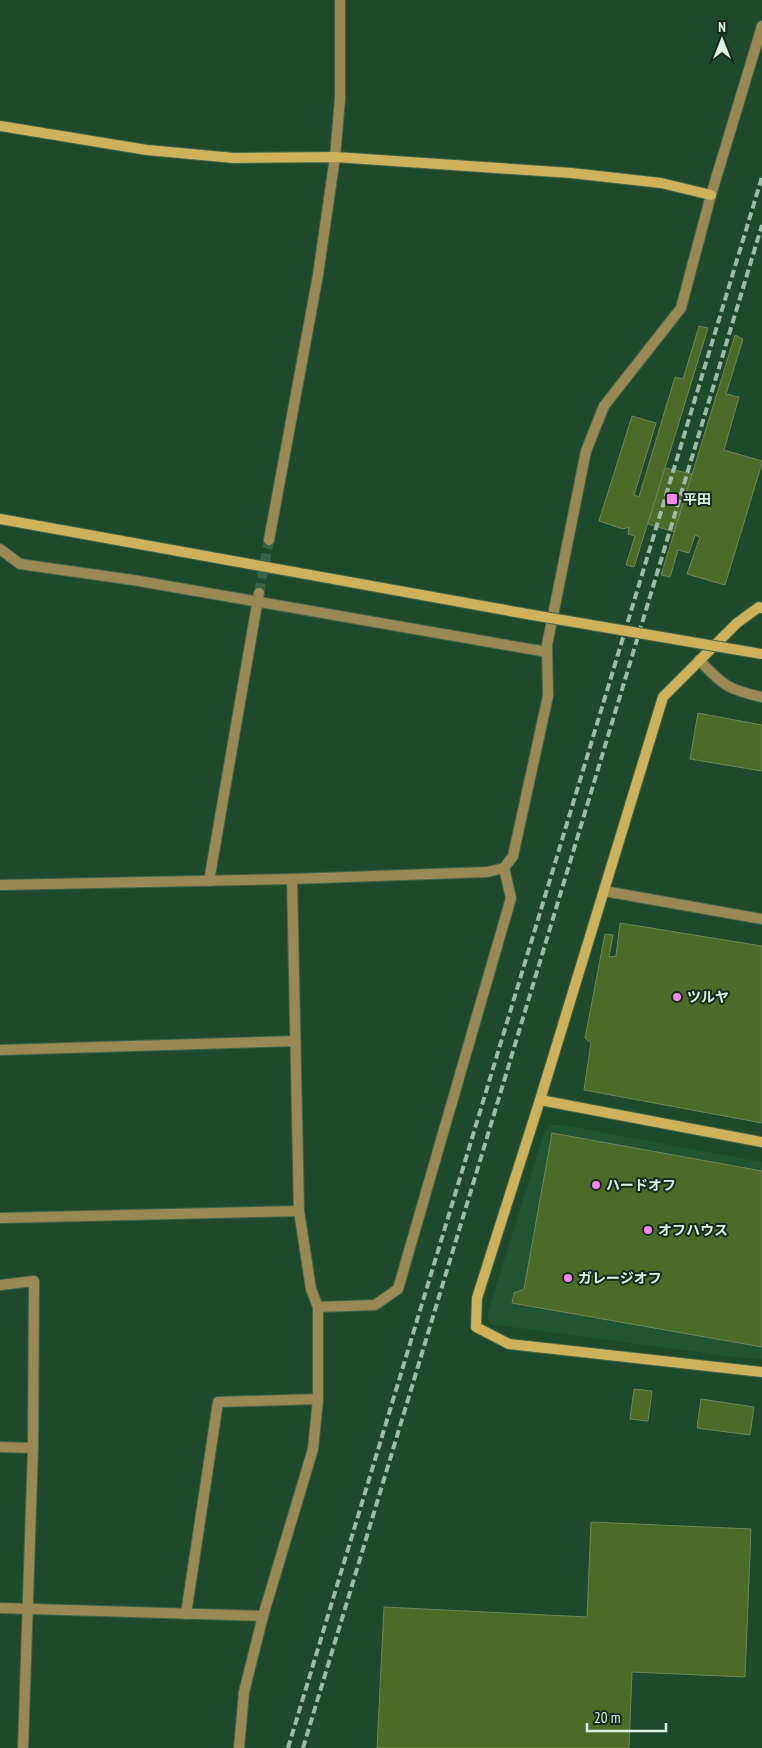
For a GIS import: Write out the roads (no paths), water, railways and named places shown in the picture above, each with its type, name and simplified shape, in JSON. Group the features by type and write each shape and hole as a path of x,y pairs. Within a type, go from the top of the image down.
{"street":[{"path":"269,540 319,266 335,157 340,98 340,0"},
{"path":"0,885 292,879 487,872 504,868 513,856 548,696 547,645 586,451 604,406 681,308 711,196 762,26"},
{"path":"0,126 147,150 234,158 335,157 571,173 661,183 711,196"},
{"path":"0,519 527,614 762,654"},
{"path":"0,549 20,564 258,597 547,652"},
{"path":"209,881 258,597"},
{"path":"762,608 759,607 737,623 663,696 540,1100 477,1298 476,1327 509,1344 762,1372"},
{"path":"699,660 726,686 742,693 762,697"},
{"path":"318,1307 375,1304 398,1289 511,898 504,868"},
{"path":"238,1748 244,1692 262,1616 312,1449 318,1399 318,1307 311,1289 300,1211 292,879"},
{"path":"604,891 762,919"},
{"path":"0,1050 295,1041"},
{"path":"540,1100 762,1142"},
{"path":"0,1214 0,1218 300,1211"},
{"path":"0,1285 34,1281 33,1448 24,1748"},
{"path":"186,1614 218,1402 318,1399"},
{"path":"0,1448 33,1448"},
{"path":"0,1608 262,1616"}],"tunnel":[{"path":"259,593 269,540"}],"railway":[{"path":"288,1748 762,177"},
{"path":"303,1748 762,225"}],"place":[{"name":"平田","path":"672,499"},
{"name":"ツルヤ","path":"677,997"},
{"name":"ハードオフ","path":"596,1185"},
{"name":"オフハウス","path":"648,1230"},
{"name":"ガレージオフ","path":"568,1278"}]}
